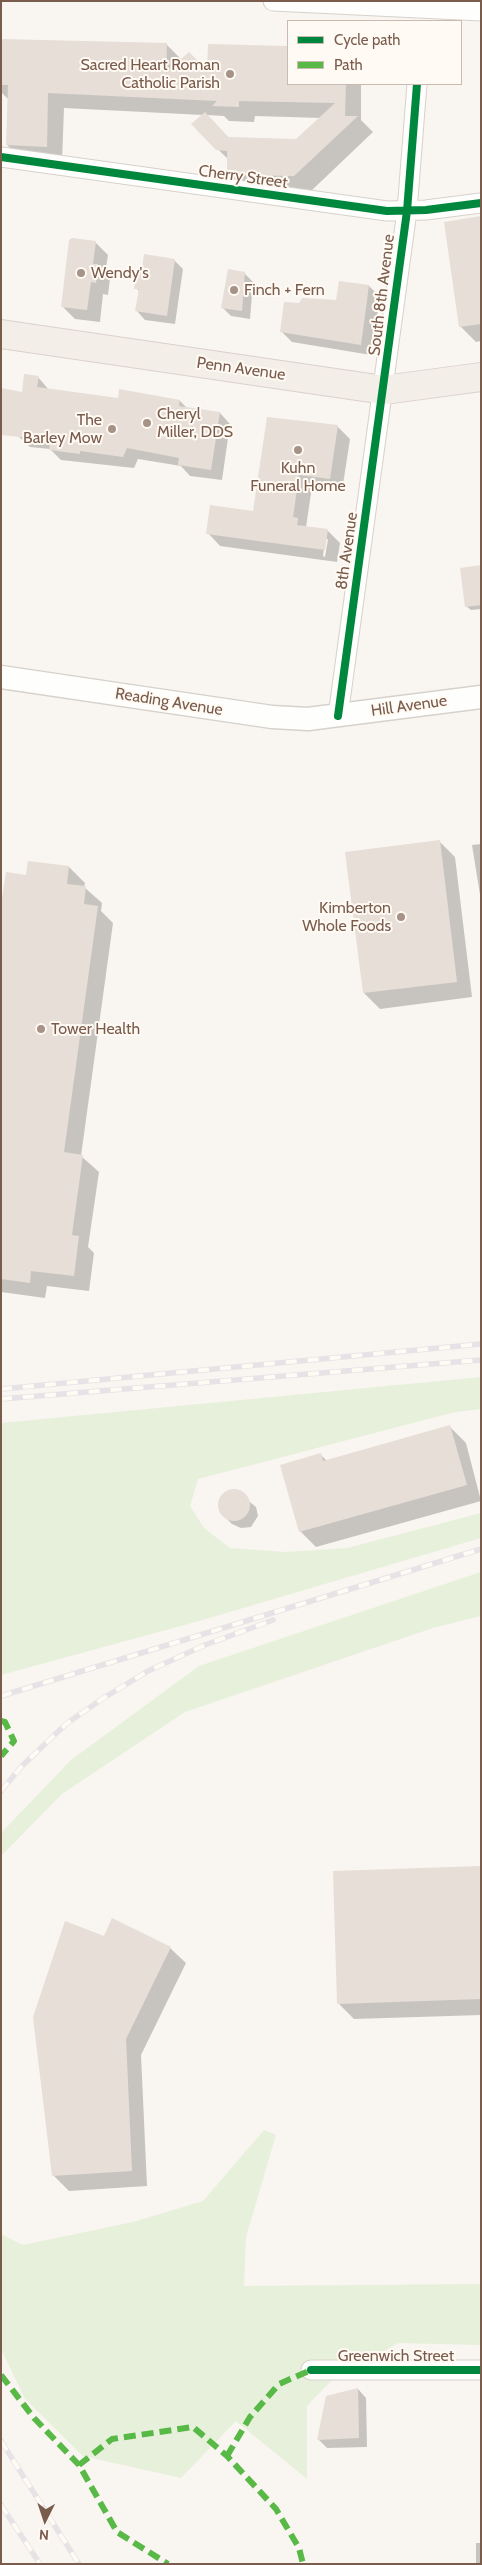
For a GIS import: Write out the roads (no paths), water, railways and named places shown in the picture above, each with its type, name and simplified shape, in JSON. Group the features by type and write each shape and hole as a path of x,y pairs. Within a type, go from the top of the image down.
{"main road":[{"name":"Penn Avenue","path":"1,334 384,390 481,377"}],"street":[{"path":"273,1 420,11 481,11"},
{"name":"South 8th Avenue","path":"384,390 407,211 416,85"},
{"name":"Cherry Street","path":"1,157 387,211 407,211 481,203"},
{"name":"8th Avenue","path":"338,716 384,390"},
{"name":"Reading Avenue","path":"1,676 272,717 308,719 338,716"},
{"name":"Hill Avenue","path":"338,716 481,697"},
{"name":"Greenwich Street","path":"311,2370 481,2370"}],"railway":[{"path":"1,1389 481,1344"},
{"path":"1,1399 481,1360"},
{"path":"1,1696 481,1549"},
{"path":"1,1791 22,1766 66,1724 102,1699 148,1671 205,1645 273,1620"},
{"path":"1,2441 79,2564"},
{"path":"1,2505 40,2564"}],"place":[{"name":"Sacred Heart Roman Catholic Parish","path":"230,74"},
{"name":"Wendy's","path":"81,273"},
{"name":"Finch + Fern","path":"234,290"},
{"name":"Cheryl Miller, DDS","path":"147,423"},
{"name":"The Barley Mow","path":"112,429"},
{"name":"Kuhn Funeral Home","path":"298,450"},
{"name":"Kimberton Whole Foods","path":"401,917"},
{"name":"Tower Health","path":"41,1029"}]}
